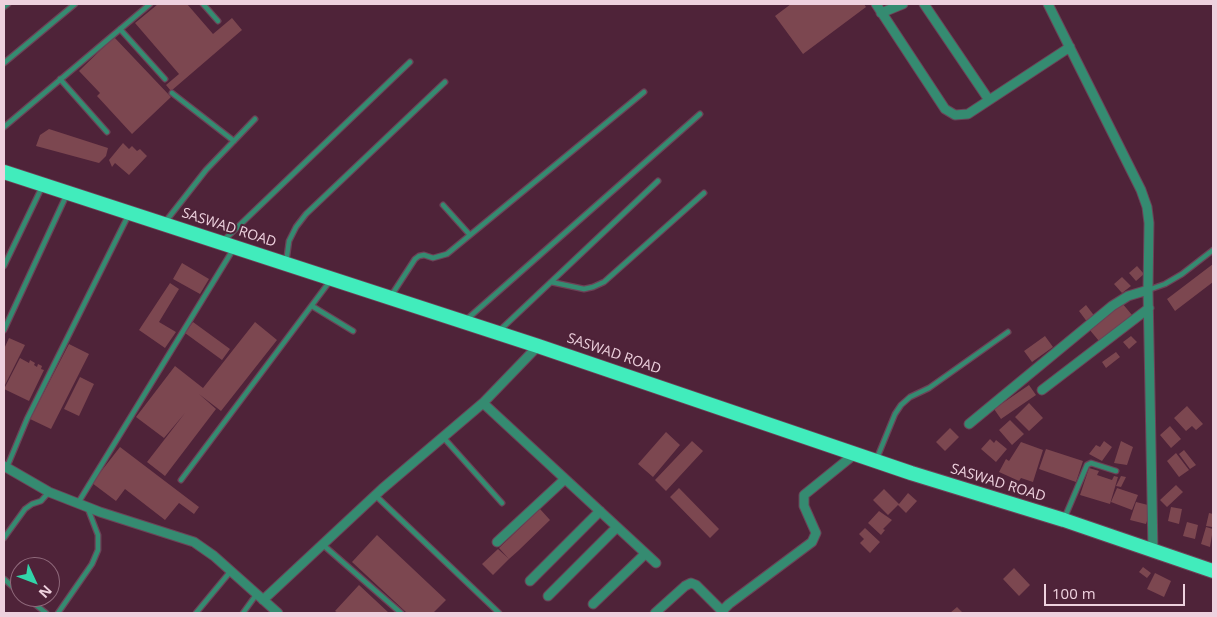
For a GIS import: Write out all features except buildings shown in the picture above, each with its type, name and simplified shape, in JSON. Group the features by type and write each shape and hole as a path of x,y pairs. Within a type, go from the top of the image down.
{"highway":[{"name":"SASWAD ROAD","path":"4,172 498,332 911,473 1064,520 1213,571"}],"street":[{"path":"876,4 945,109 955,115 968,114 1070,47"},
{"path":"881,12 903,4"},
{"path":"924,4 989,100"},
{"path":"1048,4 1141,190 1147,207 1149,223 1148,290 1153,551"},
{"path":"969,424 1112,306 1128,296 1148,290"},
{"path":"1042,390 1149,308"},
{"path":"259,598 375,495 483,403 538,346"},
{"path":"483,403 656,563"},
{"path":"655,613 685,586 691,583 696,585 723,613 729,604 812,542 816,533 804,506 804,495 856,453"},
{"path":"6,466 49,492 87,507 194,542 214,556 278,613"},
{"path":"496,542 565,479"},
{"path":"530,581 600,511"},
{"path":"548,596 617,527"},
{"path":"593,604 645,554"}],"lane":[{"path":"4,7 8,4"},
{"path":"4,63 75,4"},
{"path":"4,127 150,4"},
{"path":"203,4 218,21"},
{"path":"120,29 165,80"},
{"path":"78,503 242,220 410,62"},
{"path":"60,79 107,132"},
{"path":"286,264 289,241 296,227 306,214 445,82"},
{"path":"390,297 415,259 424,255 440,258 447,254 644,92"},
{"path":"172,94 234,141"},
{"path":"464,322 700,114"},
{"path":"164,224 206,170 255,119"},
{"path":"498,332 658,181"},
{"path":"4,266 43,184"},
{"path":"4,330 68,192"},
{"path":"551,282 584,289 604,282 704,193"},
{"path":"443,205 470,235"},
{"path":"6,466 57,357 130,213"},
{"path":"1148,290 1165,284 1182,274 1213,250"},
{"path":"181,480 332,278"},
{"path":"312,306 352,331"},
{"path":"876,460 894,414 901,404 910,397 929,388 1008,332"},
{"path":"443,437 502,503"},
{"path":"1064,520 1087,464 1091,463 1116,471"},
{"path":"4,538 25,509 41,501 49,492"},
{"path":"375,495 499,613"},
{"path":"58,613 92,564 98,550 98,535 87,507"},
{"path":"322,544 402,613"},
{"path":"196,613 230,572"},
{"path":"243,613 259,598"}]}
